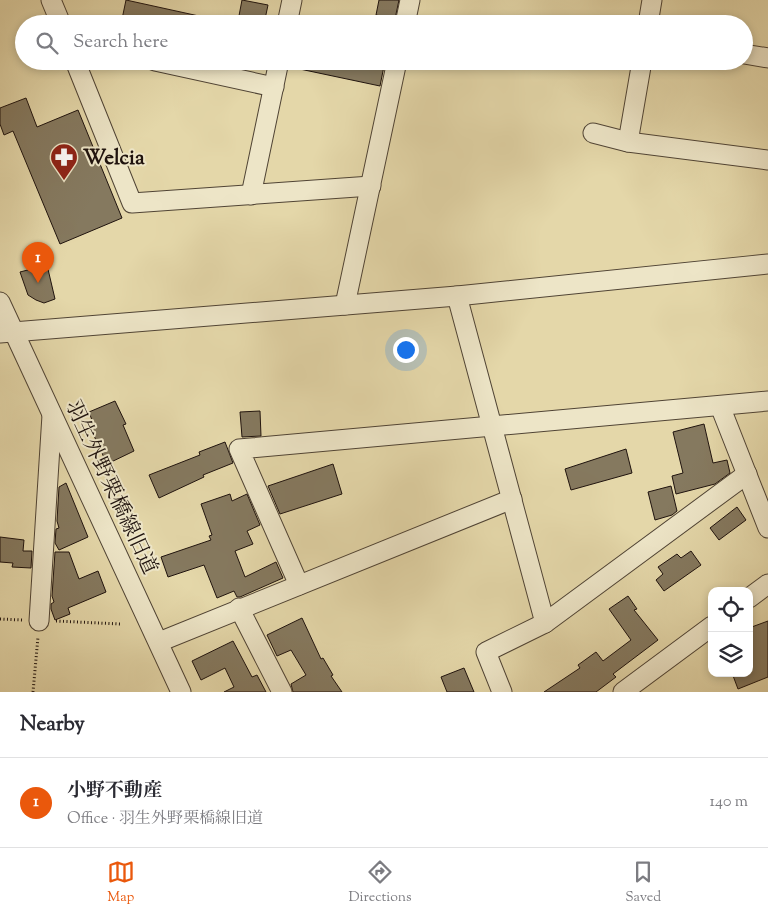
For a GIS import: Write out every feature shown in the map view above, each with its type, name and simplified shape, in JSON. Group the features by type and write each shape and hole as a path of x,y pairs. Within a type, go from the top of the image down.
{"street":[{"path":"51,0 57,15"},
{"path":"289,15 292,0"},
{"path":"407,15 410,0"},
{"path":"650,15 652,0"},
{"path":"753,56 768,58"},
{"path":"79,70 132,203 371,186"},
{"path":"196,70 274,87"},
{"path":"251,195 277,70"},
{"path":"345,305 395,70"},
{"path":"628,142 640,70"},
{"path":"593,133 628,142 768,160"},
{"path":"6,333 457,296 768,264"},
{"path":"457,296 545,623"},
{"name":"羽生外野栗橋線旧道","path":"0,302 6,333 52,413 182,692"},
{"path":"299,585 239,449 768,401"},
{"path":"720,406 768,528"},
{"path":"41,621 52,413"},
{"path":"502,692 486,652 545,623 747,474"},
{"path":"159,642 512,499"},
{"path":"753,595 768,584"},
{"path":"239,608 282,692"},
{"path":"624,692 708,629"}],"path":[{"path":"0,619 120,624"},
{"path":"34,692 41,621"}],"building":[{"path":"126,0 194,15 123,15"},
{"path":"242,0 268,5 266,15 239,15"},
{"path":"379,0 399,0 396,15 376,15"},
{"path":"304,70 383,70 380,86"},
{"path":"26,98 37,127 78,110 122,218 60,244 13,131 4,135 0,124 0,108"},
{"path":"47,265 55,299 44,303 28,295 20,272"},
{"path":"115,401 126,424 123,425 134,451 107,464 89,425 93,423 89,412"},
{"path":"260,411 261,436 242,437 240,412"},
{"path":"704,424 713,463 727,460 730,473 715,484 676,494 672,476 683,473 673,432"},
{"path":"225,442 233,463 203,475 204,477 159,498 149,475 200,455 199,452"},
{"path":"626,449 632,473 571,490 565,469"},
{"path":"333,464 342,494 280,514 268,486"},
{"path":"66,483 88,537 59,550 55,543 56,529 59,528 57,521 59,487"},
{"path":"671,486 677,511 672,515 655,520 648,492"},
{"path":"230,494 232,501 247,494 260,525 247,531 253,544 235,551 245,577 276,562 283,578 240,597 237,597 234,591 217,598 204,565 168,577 161,557 211,540 209,536 212,535 201,504"},
{"path":"737,507 746,520 719,540 710,528"},
{"path":"0,537 24,540 23,551 32,551 31,568 12,567 13,563 0,562"},
{"path":"691,551 701,565 664,591 656,580 663,574 658,567 677,554 681,558"},
{"path":"55,552 69,552 79,579 98,571 106,592 68,608 70,614 55,620 51,604 54,602 52,596"},
{"path":"628,596 637,609 634,610 658,640 613,674 616,677 596,692 544,692 580,668 578,665 596,652 603,661 631,640 609,609"},
{"path":"302,618 321,659 323,658 333,675 331,676 342,692 293,692 291,684 306,675 291,650 277,656 267,635"},
{"path":"768,621 768,677 738,689 734,677 753,677 753,627"},
{"path":"233,641 252,677 257,675 266,692 224,692 234,687 225,668 201,680 192,661"},
{"path":"464,668 474,692 447,692 441,677"}],"place":[{"name":"Welcia","path":"64,181"},
{"name":"小野不動産","path":"38,283"}]}
